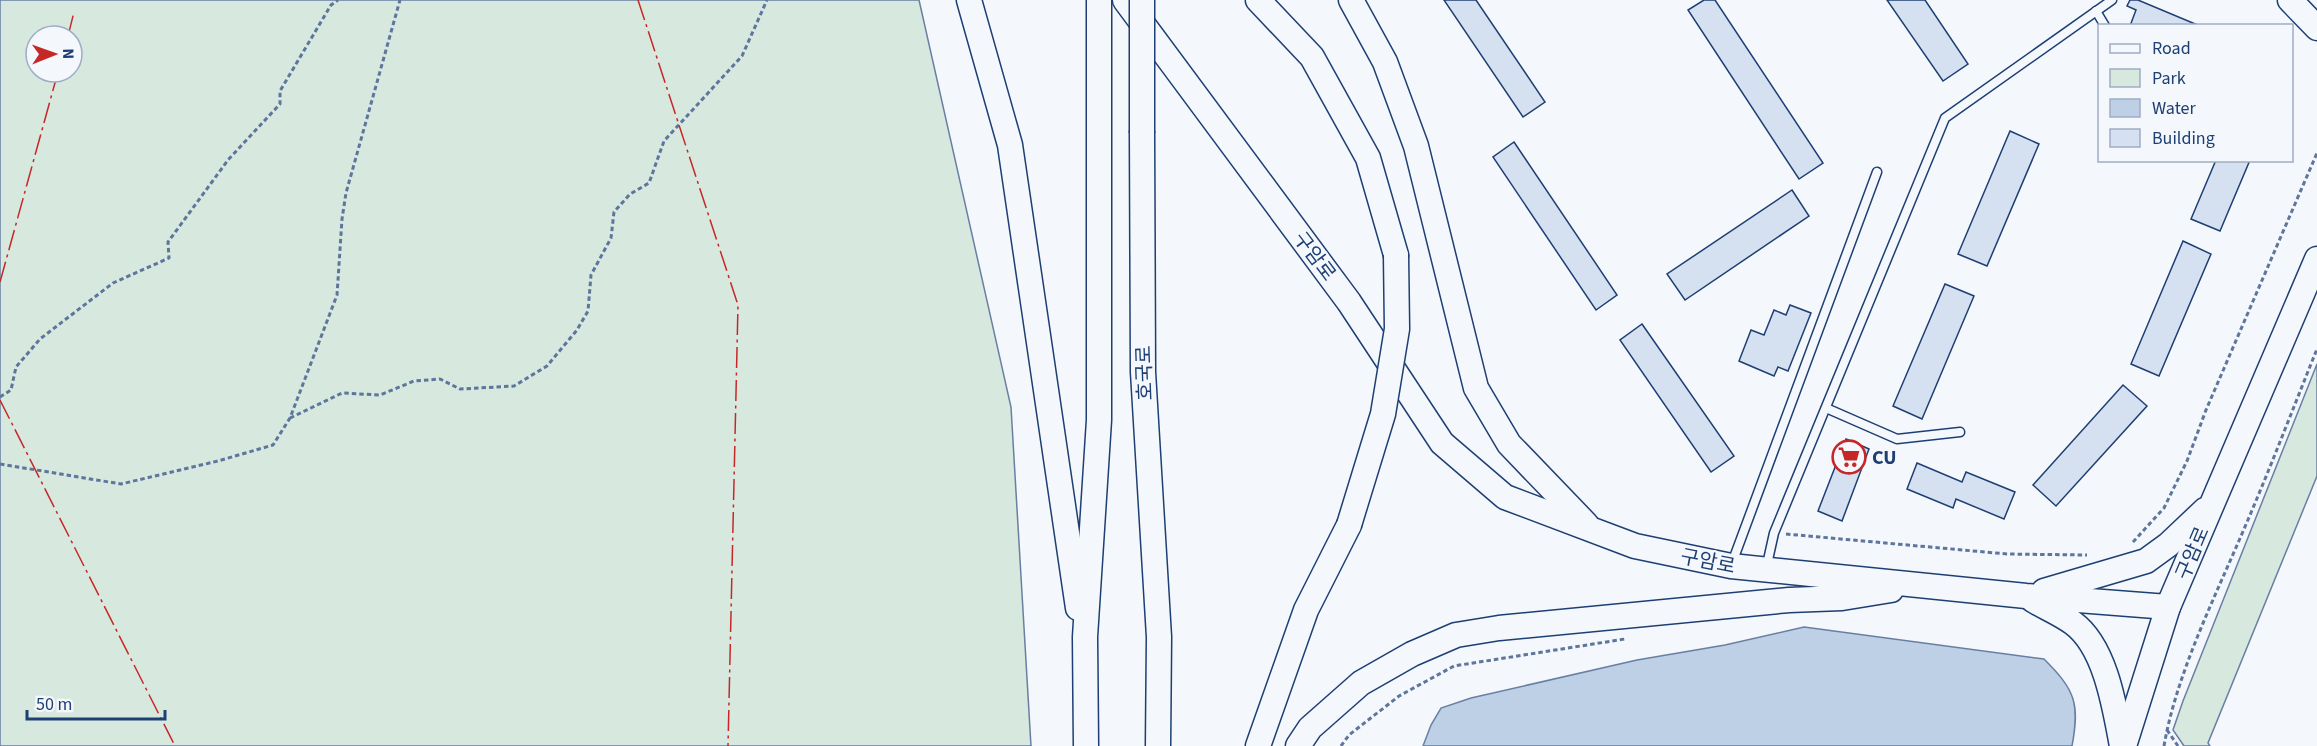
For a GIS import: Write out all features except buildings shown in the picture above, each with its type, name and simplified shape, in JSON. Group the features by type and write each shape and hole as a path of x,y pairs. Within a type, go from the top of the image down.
{"main road":[{"path":"969,0 1010,145 1045,373 1074,591 1085,637"},
{"path":"1086,746 1085,637 1099,420 1099,0"},
{"name":"구암로","path":"1125,0 1349,302 1442,443 1505,497 1635,546 1731,566 2026,596 2168,607 2317,259"},
{"name":"호국로","path":"1142,0 1143,361 1159,637 1158,746"},
{"path":"1258,0 1312,57 1368,158 1396,255 1398,329 1385,404 1348,525 1306,610 1258,746"},
{"path":"1351,0 1385,62 1416,146 1476,388 1509,444 1592,530"},
{"path":"2290,0 2317,28"},
{"path":"2026,596 2146,561 2168,545 2213,502"},
{"path":"1298,746 1310,728 1361,683 1412,654 1456,635 1499,628 1789,600 1842,598 1929,585"},
{"path":"2026,596 2075,625 2097,653 2111,691 2123,746"},
{"path":"2123,746 2168,607"}],"lane":[{"path":"1766,569 1774,533 1945,118 2112,0"},
{"path":"2096,11 2103,24"},
{"path":"1731,566 1877,172"},
{"path":"1826,408 1898,439 1960,432"}],"path":[{"path":"0,397 11,390 16,367 40,339 113,283 169,258 168,242 228,160 280,104 280,91 331,5 338,0"},
{"path":"0,464 121,484 218,462 273,445 290,418 336,295 346,193 400,0"},
{"path":"290,418 342,393 380,395 414,381 440,379 460,388 514,386 547,366 577,330 588,311 591,275 612,238 614,212 630,194 648,183 664,141 742,56 768,0"},
{"path":"2130,545 2164,508 2187,461 2206,410 2317,153"},
{"path":"2164,746 2194,644 2247,523 2317,349"},
{"path":"1774,533 2007,554 2088,555"},
{"path":"1341,746 1349,735 1399,696 1454,666 1629,638"},
{"path":"2167,730 2178,746"}],"green space":[{"path":"0,0 919,0 1011,407 1031,746 0,746"},
{"path":"2317,364 2317,476 2208,743 2210,746 2184,746 2173,730 2183,701"}],"water":[{"path":"1804,627 2044,659 2063,680 2073,698 2075,719 2072,746 1423,746 1441,708 1471,698 1637,660 1725,645"}],"power":[{"path":"638,0 738,305 728,746"},
{"path":"71,24 74,12"},
{"path":"0,282 55,84"},
{"path":"0,400 175,746"}],"place":[{"name":"CU","path":"1849,457"}]}
